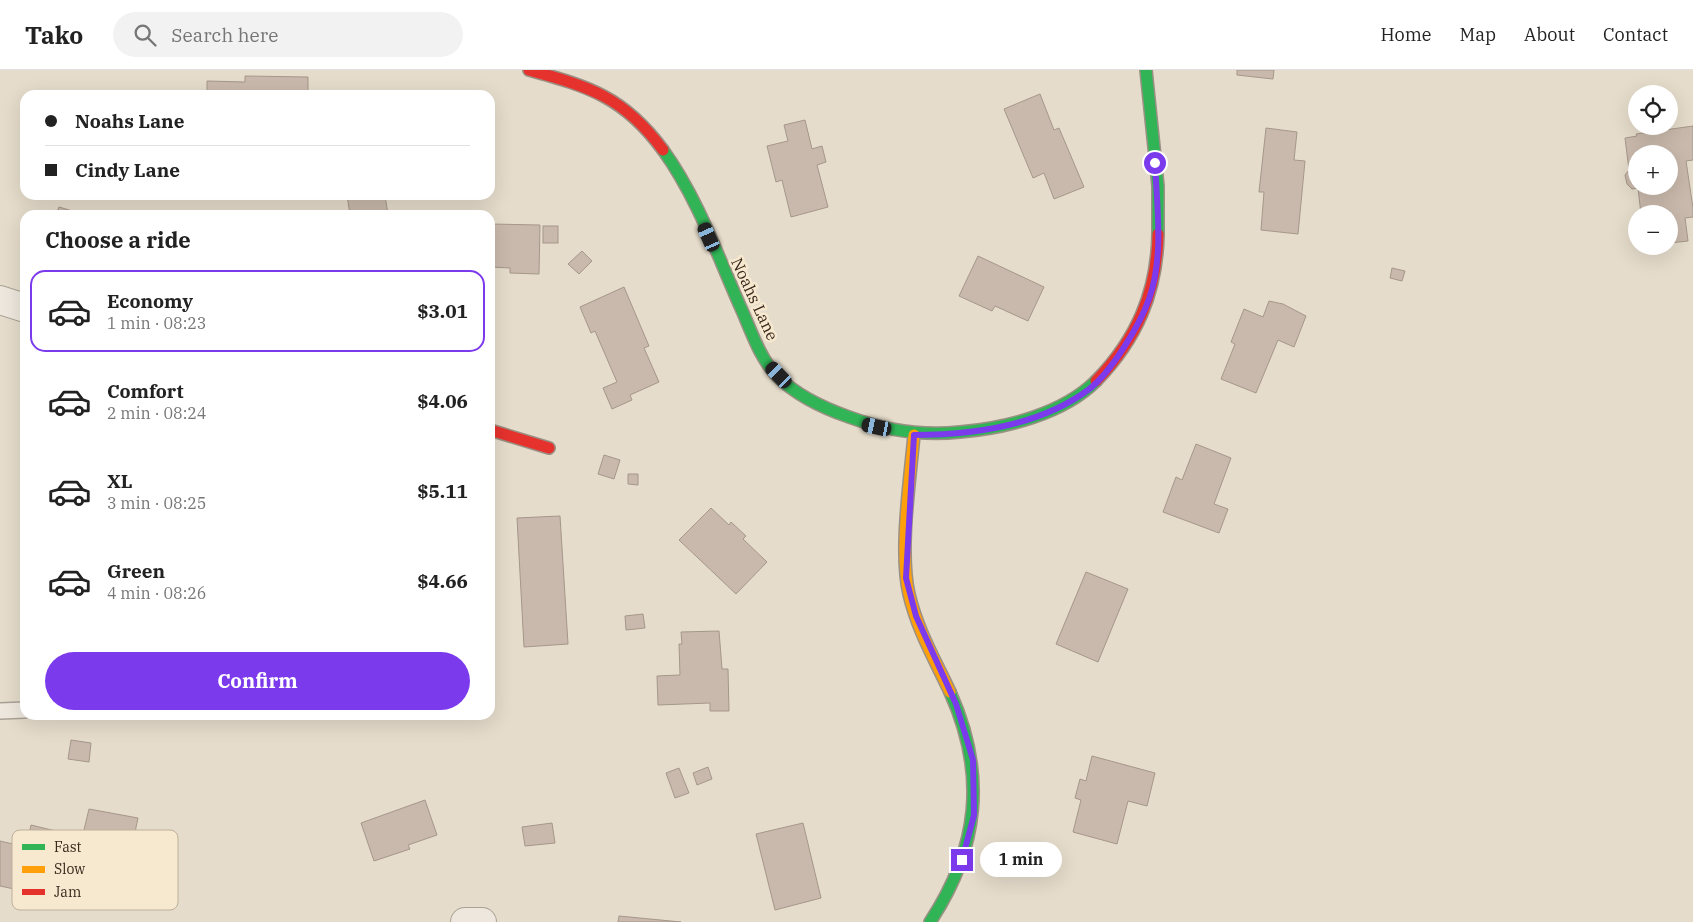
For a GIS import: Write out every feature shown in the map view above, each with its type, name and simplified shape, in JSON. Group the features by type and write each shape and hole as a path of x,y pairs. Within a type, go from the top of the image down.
{"street":[{"name":"Noahs Lane","path":"530,70 610,97 651,134 686,187 766,362 792,388 815,404 858,423 914,435 954,435 996,427 1031,418 1068,402 1090,389 1131,337 1149,299 1157,254 1154,146 1146,70"},
{"path":"0,300 20,306"},
{"path":"495,432 549,448"},
{"path":"914,435 906,578 916,616 956,704 967,734 973,760 975,784 974,815 957,878 930,922"},
{"path":"465,922 482,922"}],"lane":[{"path":"0,711 20,710"}],"building":[{"path":"1237,70 1274,70 1273,79 1237,75"},
{"path":"245,76 308,77 308,90 207,90 207,81 245,82"},
{"path":"1040,94 1054,130 1059,128 1084,187 1054,199 1044,173 1033,178 1004,109"},
{"path":"805,120 812,149 822,146 826,162 817,165 828,207 791,217 782,180 776,182 767,146 788,141 784,125"},
{"path":"1693,126 1693,160 1686,161 1693,208 1693,217 1685,218 1688,241 1678,242 1678,205 1640,205 1639,195 1678,195 1678,145 1628,145 1628,162 1625,138 1678,135 1678,128"},
{"path":"1266,128 1297,132 1294,160 1305,161 1298,234 1261,230 1264,192 1259,192"},
{"path":"1628,171 1628,185 1627,184 1625,175"},
{"path":"348,200 386,200 387,210 349,210"},
{"path":"59,207 69,210 58,210"},
{"path":"495,224 540,225 539,274 510,273 510,268 495,267"},
{"path":"543,226 558,226 558,243 543,243"},
{"path":"582,251 592,261 579,274 568,264"},
{"path":"978,256 1044,287 1028,321 995,306 992,311 959,296"},
{"path":"1392,268 1405,271 1402,281 1390,278"},
{"path":"624,287 649,346 644,348 659,382 630,395 632,400 612,409 603,388 617,382 595,331 591,333 580,307"},
{"path":"1269,301 1283,304 1306,316 1294,347 1278,340 1256,393 1221,379 1235,344 1231,342 1244,309 1263,317"},
{"path":"1196,444 1231,458 1214,504 1228,509 1219,533 1163,512 1176,477 1182,480"},
{"path":"604,455 620,460 614,479 598,474"},
{"path":"628,474 638,474 638,485 628,484"},
{"path":"711,508 729,525 731,522 746,536 743,539 767,562 736,594 679,540"},
{"path":"560,516 568,644 524,647 517,518"},
{"path":"1086,572 1128,589 1098,662 1056,644"},
{"path":"643,614 645,628 626,630 625,616"},
{"path":"719,631 722,669 728,669 729,711 710,711 710,703 658,705 657,676 680,675 679,644 682,644 681,632"},
{"path":"71,740 91,743 89,762 68,759"},
{"path":"1092,756 1155,773 1147,806 1128,801 1117,844 1073,832 1081,800 1075,798 1080,779 1086,781"},
{"path":"708,767 712,779 697,785 693,773"},
{"path":"679,768 689,793 675,798 666,773"},
{"path":"425,800 437,835 408,845 410,849 374,861 361,823"},
{"path":"89,809 138,818 135,830 84,830"},
{"path":"552,823 555,843 525,846 522,827"},
{"path":"803,823 821,898 775,910 756,834"},
{"path":"31,825 52,830 30,830"},
{"path":"0,841 12,844 12,889 0,886"},
{"path":"619,916 681,922 618,922"}],"traffic: fast":[{"path":"1146,70 1158,186 1158,234"},
{"path":"663,150 696,206 765,360 777,376 793,390 811,401 862,422 889,429 946,433 996,427 1051,411 1083,393 1096,381"},
{"path":"930,922 959,866 968,838 972,810 973,781 969,752 962,722 950,692"}],"traffic: slow":[{"path":"914,435 906,516 906,577 912,607 950,692"}],"traffic: jam":[{"path":"529,70 588,89 620,106 649,132 663,150"},
{"path":"1096,381 1123,348 1142,313 1154,276 1158,234"},
{"path":"495,432 549,448"}],"route":[{"path":"962,860 974,815 975,784 973,760 967,734 956,704 916,616 906,578 906,544 914,435 954,435 1031,418 1068,402 1090,389 1131,337 1149,299 1157,254 1158,214 1155,163"}]}
